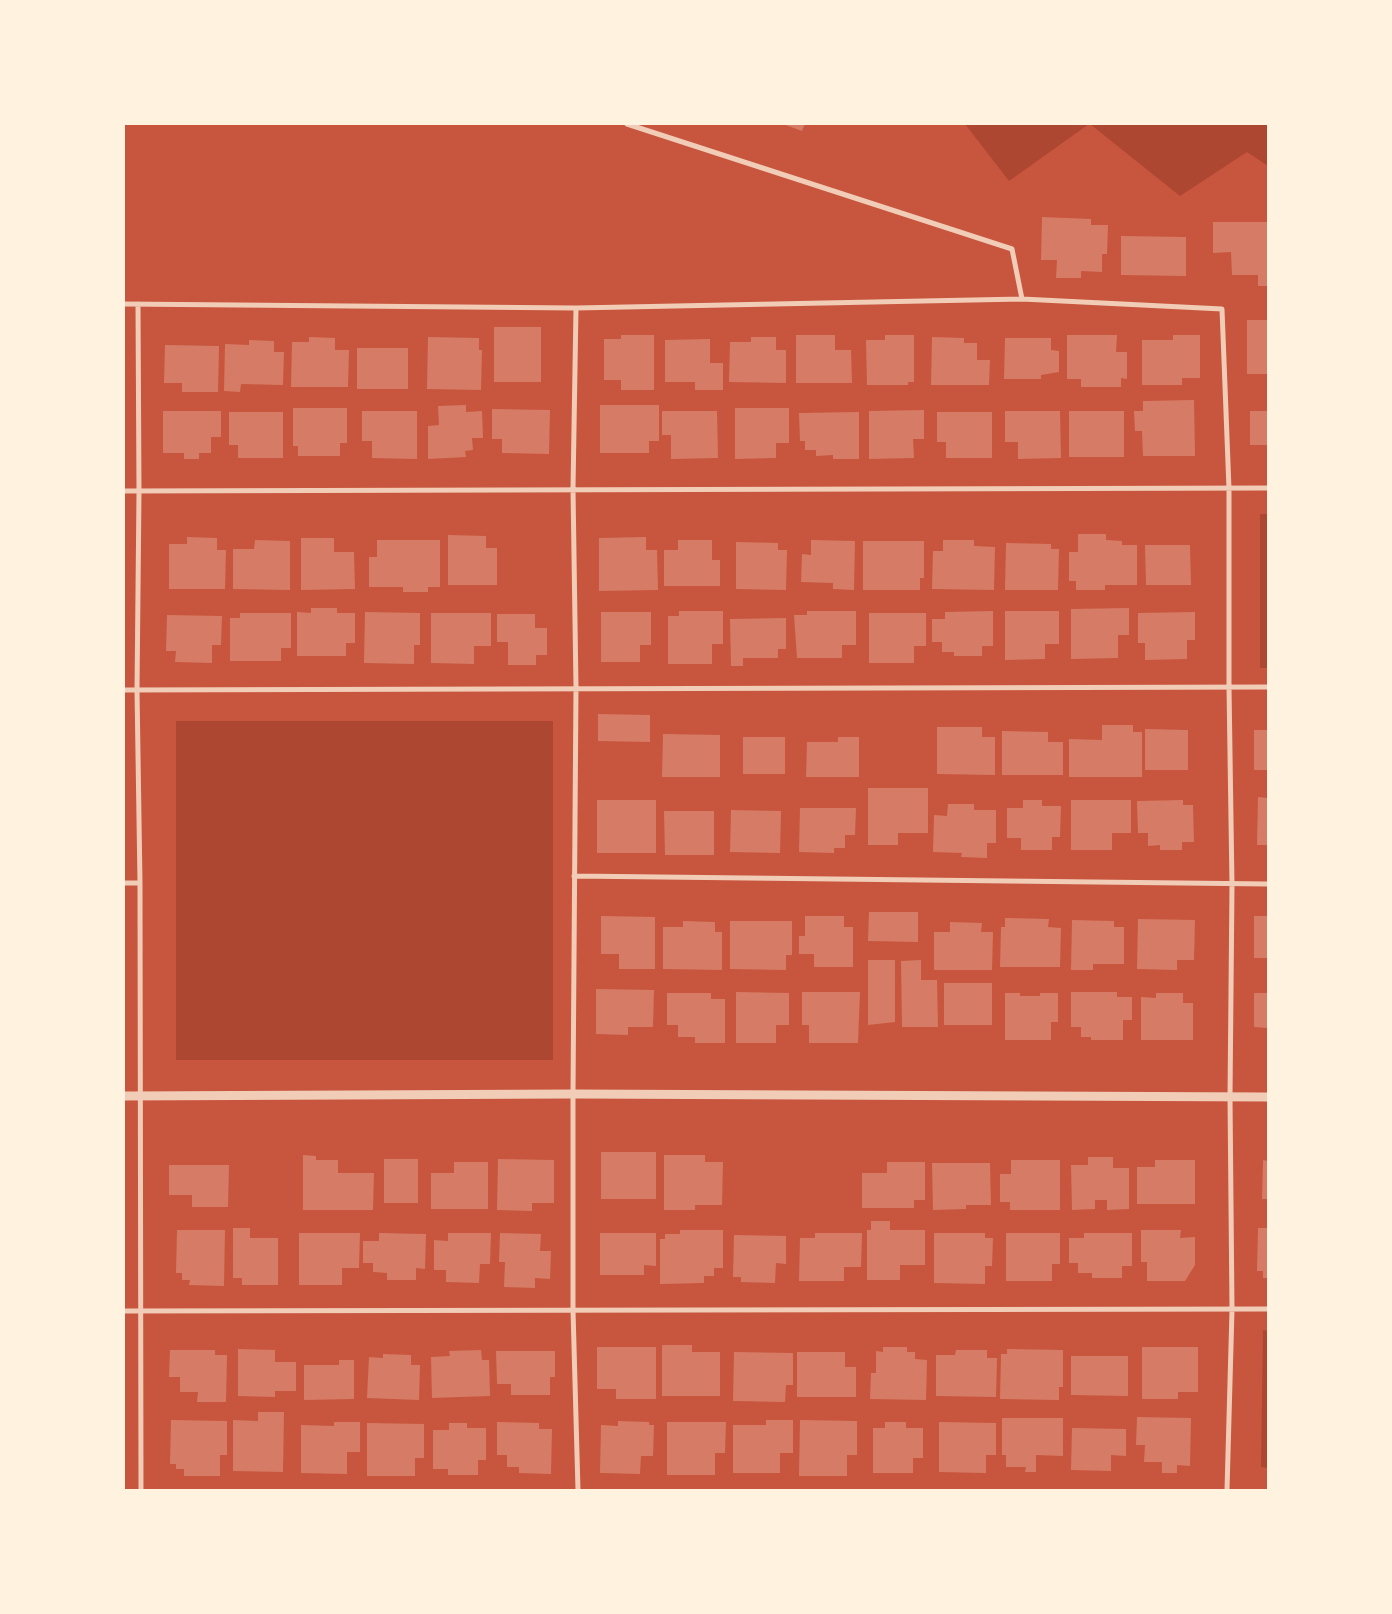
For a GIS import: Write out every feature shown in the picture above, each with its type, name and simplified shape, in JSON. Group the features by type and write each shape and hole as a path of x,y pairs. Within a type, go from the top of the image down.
{"street":[{"path":"627,124 1012,249 1022,299"},
{"path":"124,304 576,308 1022,299 1222,309 1229,489 1232,885 1230,1098 1232,1310 1227,1490"},
{"path":"138,304 140,492 137,690 140,883 141,1490"},
{"path":"576,308 573,489 576,687 573,1310 578,1490"},
{"path":"124,491 1268,488"},
{"path":"124,690 576,687 1268,687"},
{"path":"574,876 1268,884"},
{"path":"124,883 140,883"},
{"path":"124,1096 573,1094 1268,1097"},
{"path":"124,1311 1268,1309"}],"shaded area":[{"path":"965,124 1089,124 1009,181"},
{"path":"1090,124 1268,124 1268,166 1247,152 1180,196"},
{"path":"1260,514 1268,514 1268,668 1260,668"},
{"path":"176,721 553,721 553,1060 176,1060"},
{"path":"1263,1330 1268,1331 1268,1468 1261,1467"}],"building":[{"path":"783,124 805,124 802,131"},
{"path":"1042,217 1091,219 1091,225 1108,225 1107,254 1102,254 1102,272 1081,271 1081,278 1056,278 1057,260 1041,260"},
{"path":"1213,222 1267,222 1268,286 1258,286 1258,275 1232,275 1231,252 1213,253"},
{"path":"1121,236 1186,237 1186,276 1121,275"},
{"path":"1247,320 1268,320 1268,374 1247,374"},
{"path":"494,327 541,327 541,382 494,382"},
{"path":"621,335 654,335 654,390 621,390 621,380 604,380 604,339 621,339"},
{"path":"796,335 835,335 835,350 851,350 852,383 796,383"},
{"path":"885,335 914,335 914,382 908,382 908,385 867,385 866,340 885,340"},
{"path":"1067,335 1117,335 1116,352 1127,352 1127,379 1121,378 1121,387 1081,387 1081,379 1067,379"},
{"path":"1173,335 1200,335 1200,378 1182,378 1182,385 1142,385 1142,340 1173,340"},
{"path":"309,337 335,338 335,350 349,350 348,387 291,387 292,342 309,342"},
{"path":"428,337 479,338 479,350 482,350 481,390 427,389"},
{"path":"751,337 776,337 776,350 786,350 786,383 729,382 730,342 751,342"},
{"path":"932,337 964,338 964,343 977,343 977,360 990,360 989,385 931,385"},
{"path":"1005,338 1051,338 1051,350 1059,351 1059,372 1041,375 1041,379 1004,379"},
{"path":"710,339 710,363 723,363 723,390 695,390 695,382 665,382 665,340"},
{"path":"249,340 274,341 274,352 284,352 283,385 241,384 240,392 224,391 225,344 249,345"},
{"path":"165,345 219,346 218,392 182,392 182,383 164,383"},
{"path":"357,348 408,348 408,389 357,389"},
{"path":"1194,400 1195,456 1143,456 1142,431 1135,431 1134,411 1143,411 1143,401"},
{"path":"466,405 466,412 482,411 483,438 472,438 473,450 465,451 466,457 428,459 428,426 439,425 438,406"},
{"path":"600,405 659,405 659,441 649,441 649,453 600,453"},
{"path":"293,408 347,408 347,443 340,443 340,456 298,456 298,446 293,446"},
{"path":"735,408 789,408 789,443 776,443 776,458 735,459"},
{"path":"492,409 550,410 549,454 502,453 502,439 492,439"},
{"path":"924,410 924,439 913,439 914,458 869,459 869,411"},
{"path":"163,411 221,411 221,437 211,437 211,453 199,453 199,459 184,459 184,453 163,453"},
{"path":"362,411 417,411 417,459 372,458 372,441 362,441"},
{"path":"662,411 717,411 718,458 671,459 671,435 662,435"},
{"path":"1005,411 1060,411 1061,458 1018,459 1018,442 1005,442"},
{"path":"1069,411 1124,411 1124,457 1069,457"},
{"path":"1250,411 1268,411 1268,445 1250,445"},
{"path":"229,412 283,412 283,458 238,458 238,445 229,445"},
{"path":"859,412 859,459 833,459 833,455 816,456 816,450 805,450 805,441 800,441 799,413"},
{"path":"937,412 992,412 992,458 946,458 946,442 937,442"},
{"path":"1078,534 1106,534 1106,540 1122,541 1122,545 1137,545 1137,585 1105,585 1105,590 1076,590 1076,581 1069,581 1069,552 1078,552"},
{"path":"448,535 486,536 486,548 497,548 497,585 448,585"},
{"path":"187,537 217,538 217,550 226,550 225,589 169,589 169,544 187,544"},
{"path":"646,537 646,550 657,550 658,590 599,591 599,538"},
{"path":"301,538 334,538 334,552 354,552 355,589 301,590"},
{"path":"255,540 290,541 290,590 233,589 233,549 254,549"},
{"path":"377,540 440,540 440,587 428,587 428,592 403,592 403,587 369,587 369,557 377,557"},
{"path":"678,540 712,540 712,560 720,560 720,586 664,586 664,550 678,550"},
{"path":"811,540 855,541 854,590 833,589 833,583 801,582 802,554 811,555"},
{"path":"943,540 974,540 974,546 995,547 994,590 932,589 933,551 943,551"},
{"path":"863,541 924,541 924,578 920,578 920,590 863,590"},
{"path":"736,542 778,543 778,550 787,550 786,590 736,589"},
{"path":"1006,543 1051,544 1051,549 1059,549 1058,590 1005,590"},
{"path":"1145,545 1190,545 1191,585 1146,585"},
{"path":"311,608 337,608 337,613 355,613 355,643 346,643 346,656 297,656 297,612 311,613"},
{"path":"1129,608 1129,635 1118,635 1118,658 1071,659 1071,609"},
{"path":"679,611 723,611 723,644 712,644 712,664 668,664 668,616 679,616"},
{"path":"807,611 856,611 856,645 842,645 842,658 797,658 794,615 807,615"},
{"path":"993,611 993,646 982,646 982,656 954,656 954,652 942,652 942,642 932,642 932,619 945,619 945,612"},
{"path":"1005,611 1059,611 1059,644 1045,644 1045,659 1005,660"},
{"path":"365,612 420,613 420,645 414,645 414,664 364,663"},
{"path":"601,612 651,612 651,645 640,645 640,662 601,662"},
{"path":"1195,612 1195,640 1187,640 1187,659 1145,660 1145,643 1138,643 1138,613"},
{"path":"240,613 291,613 291,648 281,648 281,661 230,661 230,618 240,618"},
{"path":"431,613 491,613 491,646 474,646 474,664 431,663"},
{"path":"869,613 926,613 926,646 914,646 914,663 869,663"},
{"path":"497,614 535,614 535,628 547,628 547,655 536,655 536,665 508,665 508,642 497,642"},
{"path":"167,615 222,616 221,645 212,645 212,663 175,662 176,651 166,651"},
{"path":"786,618 786,649 778,649 778,658 743,658 743,666 731,666 730,619"},
{"path":"598,714 650,715 650,742 598,741"},
{"path":"1102,725 1133,725 1133,732 1142,732 1142,777 1069,777 1069,739 1102,740"},
{"path":"937,727 982,727 982,737 995,737 995,775 937,774"},
{"path":"1145,729 1188,730 1188,770 1145,770"},
{"path":"1254,730 1268,730 1268,770 1254,770"},
{"path":"1002,731 1048,732 1048,742 1063,742 1063,775 1002,775"},
{"path":"663,734 720,735 720,777 662,777"},
{"path":"743,737 785,737 785,774 743,774"},
{"path":"838,737 859,737 859,777 806,777 807,742 838,742"},
{"path":"868,788 928,788 928,833 898,833 898,845 868,845"},
{"path":"1258,797 1268,798 1268,845 1257,845"},
{"path":"597,800 656,800 656,853 597,853"},
{"path":"1023,800 1042,800 1042,806 1061,806 1060,837 1052,837 1052,850 1021,850 1021,838 1007,838 1007,808 1023,808"},
{"path":"1071,800 1131,800 1131,833 1112,833 1112,850 1071,850"},
{"path":"1183,800 1183,805 1193,805 1194,842 1182,842 1182,850 1160,850 1160,845 1148,846 1148,833 1138,833 1137,801"},
{"path":"948,804 974,804 974,810 996,810 996,843 987,843 987,858 961,857 962,853 933,852 934,815 947,816"},
{"path":"800,808 856,808 855,835 845,835 845,848 834,848 834,853 799,852"},
{"path":"731,810 781,811 780,853 730,852"},
{"path":"664,811 714,811 714,855 665,855"},
{"path":"869,912 918,912 918,942 868,941"},
{"path":"601,916 655,917 655,969 619,969 619,954 601,954"},
{"path":"805,916 844,916 844,927 853,927 853,967 814,967 814,954 799,954 799,936 805,936"},
{"path":"1254,916 1268,916 1268,958 1254,958"},
{"path":"1005,918 1049,919 1048,927 1061,928 1060,967 1000,967 1001,927 1005,927"},
{"path":"1138,919 1195,920 1194,960 1177,960 1177,970 1137,969"},
{"path":"1072,920 1114,921 1114,927 1124,927 1124,964 1093,964 1093,970 1071,970"},
{"path":"683,921 715,922 715,932 722,932 722,970 663,969 663,927 683,927"},
{"path":"730,921 792,921 792,955 786,955 786,970 730,969"},
{"path":"950,922 982,923 981,932 993,932 992,970 934,970 934,932 950,932"},
{"path":"868,960 895,960 895,1022 868,1025"},
{"path":"921,960 921,980 937,980 938,1027 902,1027 901,961"},
{"path":"944,983 992,983 992,1025 944,1025"},
{"path":"596,989 654,990 653,1027 628,1027 628,1035 596,1034"},
{"path":"736,992 789,993 789,1025 776,1025 776,1043 736,1043"},
{"path":"802,992 860,992 858,1043 809,1043 809,1025 802,1025"},
{"path":"1071,992 1117,992 1117,997 1132,997 1132,1020 1123,1020 1123,1040 1091,1040 1091,1037 1081,1037 1081,1027 1071,1027"},
{"path":"667,993 711,993 711,999 725,999 725,1043 695,1043 695,1037 678,1037 678,1025 667,1025"},
{"path":"1005,993 1020,993 1020,996 1040,996 1040,993 1058,993 1058,1022 1051,1022 1051,1040 1005,1040"},
{"path":"1156,993 1183,993 1183,1003 1193,1003 1193,1040 1141,1040 1141,997 1156,998"},
{"path":"1254,993 1268,993 1268,1028 1254,1027"},
{"path":"601,1152 656,1152 656,1199 601,1199"},
{"path":"303,1155 316,1156 316,1160 338,1160 338,1173 374,1173 373,1210 303,1210"},
{"path":"664,1155 705,1155 705,1162 723,1162 722,1205 695,1205 695,1210 664,1210"},
{"path":"1088,1157 1113,1157 1113,1168 1129,1168 1129,1209 1107,1210 1107,1200 1095,1200 1095,1209 1072,1210 1071,1165 1088,1165"},
{"path":"384,1159 418,1159 418,1203 384,1203"},
{"path":"498,1159 554,1160 554,1203 532,1203 532,1211 497,1210"},
{"path":"1011,1160 1060,1160 1060,1210 1010,1210 1010,1202 1000,1202 1000,1174 1011,1174"},
{"path":"1155,1160 1195,1160 1195,1204 1137,1204 1137,1167 1155,1167"},
{"path":"1263,1160 1268,1161 1268,1199 1262,1199"},
{"path":"454,1162 488,1162 488,1209 431,1209 431,1173 454,1173"},
{"path":"887,1162 925,1162 925,1200 914,1200 914,1208 862,1208 862,1173 887,1173"},
{"path":"932,1163 990,1163 991,1205 966,1205 966,1209 933,1210"},
{"path":"169,1165 229,1165 228,1207 192,1207 192,1195 169,1195"},
{"path":"871,1221 890,1221 890,1230 925,1230 925,1265 900,1265 900,1280 867,1280 867,1230 871,1230"},
{"path":"233,1228 250,1228 250,1238 278,1238 278,1285 242,1285 242,1278 233,1278"},
{"path":"1258,1228 1268,1228 1268,1278 1263,1278 1263,1271 1257,1271"},
{"path":"177,1230 225,1230 224,1286 189,1285 190,1280 182,1280 182,1273 176,1273"},
{"path":"680,1230 723,1230 723,1268 714,1268 714,1276 704,1276 704,1283 660,1284 660,1239 665,1239 665,1234 680,1234"},
{"path":"1141,1230 1181,1230 1180,1238 1195,1237 1195,1265 1185,1281 1147,1281 1147,1262 1141,1262"},
{"path":"299,1233 360,1233 359,1268 342,1268 342,1285 299,1285"},
{"path":"379,1233 426,1234 425,1269 416,1268 416,1280 387,1280 387,1273 373,1272 373,1263 363,1263 363,1241 379,1241"},
{"path":"448,1233 491,1233 490,1264 480,1264 479,1283 446,1282 446,1270 434,1270 434,1240 448,1241"},
{"path":"500,1233 541,1234 540,1251 551,1251 550,1279 535,1278 535,1288 504,1287 505,1262 499,1262"},
{"path":"600,1233 656,1233 656,1266 644,1265 644,1275 600,1275"},
{"path":"815,1233 862,1233 861,1267 844,1267 844,1281 799,1281 800,1238 815,1238"},
{"path":"934,1233 985,1233 985,1238 993,1238 992,1266 985,1266 985,1284 934,1283"},
{"path":"1006,1233 1060,1233 1060,1264 1052,1264 1052,1281 1006,1281"},
{"path":"1084,1233 1132,1233 1132,1266 1122,1266 1122,1278 1092,1278 1092,1273 1078,1273 1078,1263 1069,1263 1069,1238 1084,1238"},
{"path":"734,1235 786,1236 786,1264 776,1263 775,1283 741,1282 741,1277 733,1277"},
{"path":"662,1345 692,1345 692,1352 720,1352 720,1396 662,1396"},
{"path":"597,1347 656,1347 656,1399 616,1399 616,1389 597,1389"},
{"path":"883,1347 907,1347 907,1352 915,1352 915,1359 927,1360 926,1400 870,1399 871,1373 876,1373 876,1351 883,1352"},
{"path":"1142,1347 1198,1347 1198,1392 1178,1392 1178,1399 1142,1399"},
{"path":"238,1349 275,1350 275,1362 296,1362 296,1391 275,1391 275,1397 238,1396"},
{"path":"1007,1349 1063,1350 1063,1387 1059,1387 1059,1400 1000,1399 1001,1354 1007,1354"},
{"path":"170,1350 215,1350 215,1355 227,1355 226,1402 197,1402 198,1392 180,1392 180,1377 169,1377"},
{"path":"481,1350 482,1360 489,1360 490,1396 432,1398 431,1357 450,1356 449,1351"},
{"path":"956,1350 987,1350 987,1358 997,1358 996,1397 936,1396 936,1355 955,1355"},
{"path":"496,1351 555,1351 555,1377 550,1377 550,1395 511,1395 511,1384 497,1384"},
{"path":"734,1352 793,1353 793,1385 786,1385 785,1402 733,1401"},
{"path":"797,1352 845,1352 845,1367 856,1367 856,1397 797,1397"},
{"path":"383,1354 411,1355 411,1365 420,1365 419,1400 367,1398 369,1357 383,1358"},
{"path":"1071,1356 1128,1356 1128,1396 1071,1395"},
{"path":"339,1360 354,1360 354,1399 304,1400 304,1365 339,1365"},
{"path":"258,1412 284,1412 283,1472 233,1471 233,1420 258,1421"},
{"path":"1137,1417 1191,1418 1190,1466 1177,1465 1177,1473 1162,1473 1162,1462 1144,1462 1145,1445 1136,1445"},
{"path":"1002,1418 1063,1418 1063,1456 1036,1455 1036,1472 1025,1472 1026,1467 1006,1467 1006,1455 1002,1455"},
{"path":"171,1420 227,1421 227,1455 220,1455 220,1476 184,1476 184,1469 176,1469 176,1464 170,1464"},
{"path":"766,1420 793,1420 793,1453 780,1453 780,1473 733,1473 733,1425 766,1425"},
{"path":"800,1420 857,1421 857,1455 847,1455 847,1476 799,1476"},
{"path":"618,1421 649,1422 649,1425 654,1425 653,1456 641,1456 640,1474 600,1473 601,1425 618,1426"},
{"path":"334,1422 360,1422 360,1452 347,1452 347,1474 301,1473 301,1425 334,1426"},
{"path":"497,1422 539,1423 539,1429 552,1429 551,1474 519,1473 519,1467 507,1467 507,1455 497,1455"},
{"path":"667,1422 726,1422 725,1453 715,1453 715,1475 667,1475"},
{"path":"885,1422 906,1422 906,1428 923,1428 923,1458 913,1458 913,1473 873,1473 873,1428 885,1428"},
{"path":"939,1422 996,1423 996,1455 986,1455 986,1473 939,1472"},
{"path":"367,1423 424,1424 424,1458 415,1458 415,1476 367,1476"},
{"path":"449,1423 467,1423 467,1428 486,1428 486,1460 478,1460 478,1475 448,1475 448,1469 433,1469 433,1430 449,1430"},
{"path":"1072,1428 1126,1429 1126,1456 1111,1455 1111,1471 1071,1470"}]}
